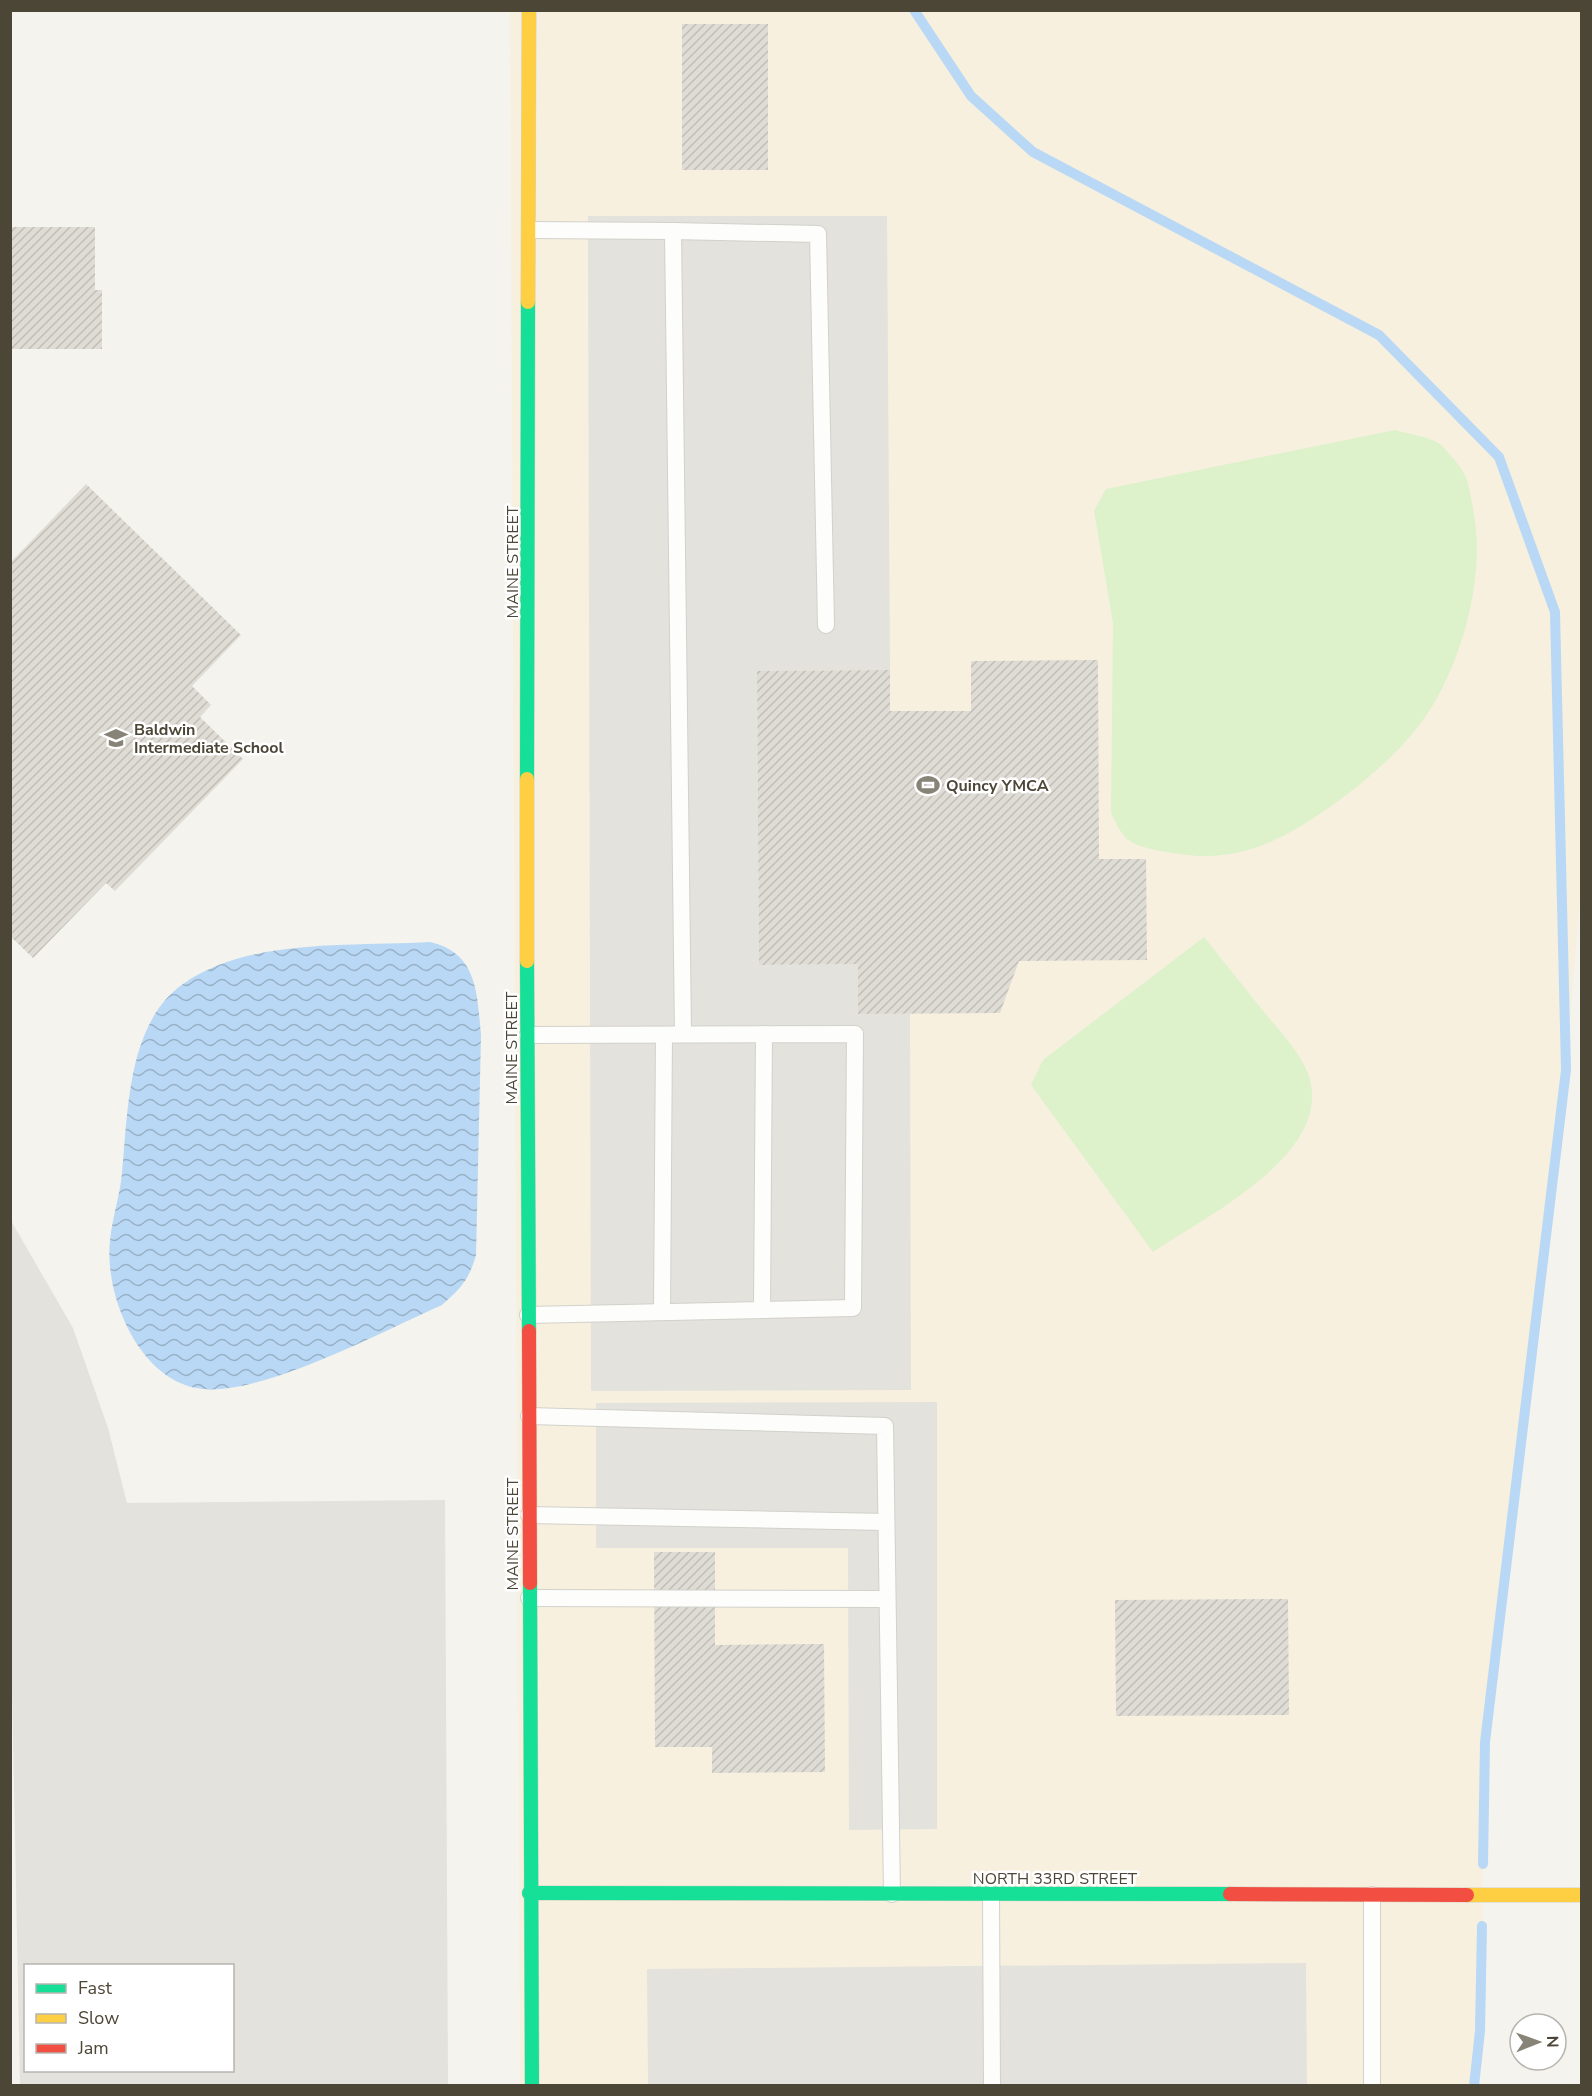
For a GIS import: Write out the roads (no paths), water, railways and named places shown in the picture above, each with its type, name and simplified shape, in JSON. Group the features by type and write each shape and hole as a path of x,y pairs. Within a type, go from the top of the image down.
{"street":[{"name":"MAINE STREET","path":"529,10 528,1315 529,1893 532,2085"},
{"name":"NORTH 33RD STREET","path":"529,1893 1581,1896"}],"lane":[{"path":"530,230 818,234 826,625"},
{"path":"673,231 683,1034"},
{"path":"762,1310 764,1034"},
{"path":"528,1035 855,1034 853,1308 528,1315"},
{"path":"662,1312 664,1035"},
{"path":"529,1416 885,1426 892,1894"},
{"path":"529,1515 886,1522"},
{"path":"529,1598 887,1599"},
{"path":"991,1894 992,2085"},
{"path":"1372,1895 1372,2085"}],"water":[{"path":"430,942 446,947 458,955 466,965 476,990 478,1005 481,1035 476,1255 467,1277 442,1305 357,1345 290,1372 228,1388 203,1389 181,1383 161,1371 144,1354 131,1333 120,1310 113,1286 110,1263 111,1232 121,1182 129,1097 141,1045 151,1022 165,1001 183,984 209,969 239,958 302,947"}],"waterway":[{"path":"914,10 971,96 1033,152 1379,335 1499,457 1555,612 1566,1070 1485,1742 1483,1864"},
{"path":"1474,2086 1480,2031 1482,1926"}],"place":[{"name":"Baldwin Intermediate School","path":"116,738"},
{"name":"Quincy YMCA","path":"928,785"}]}
